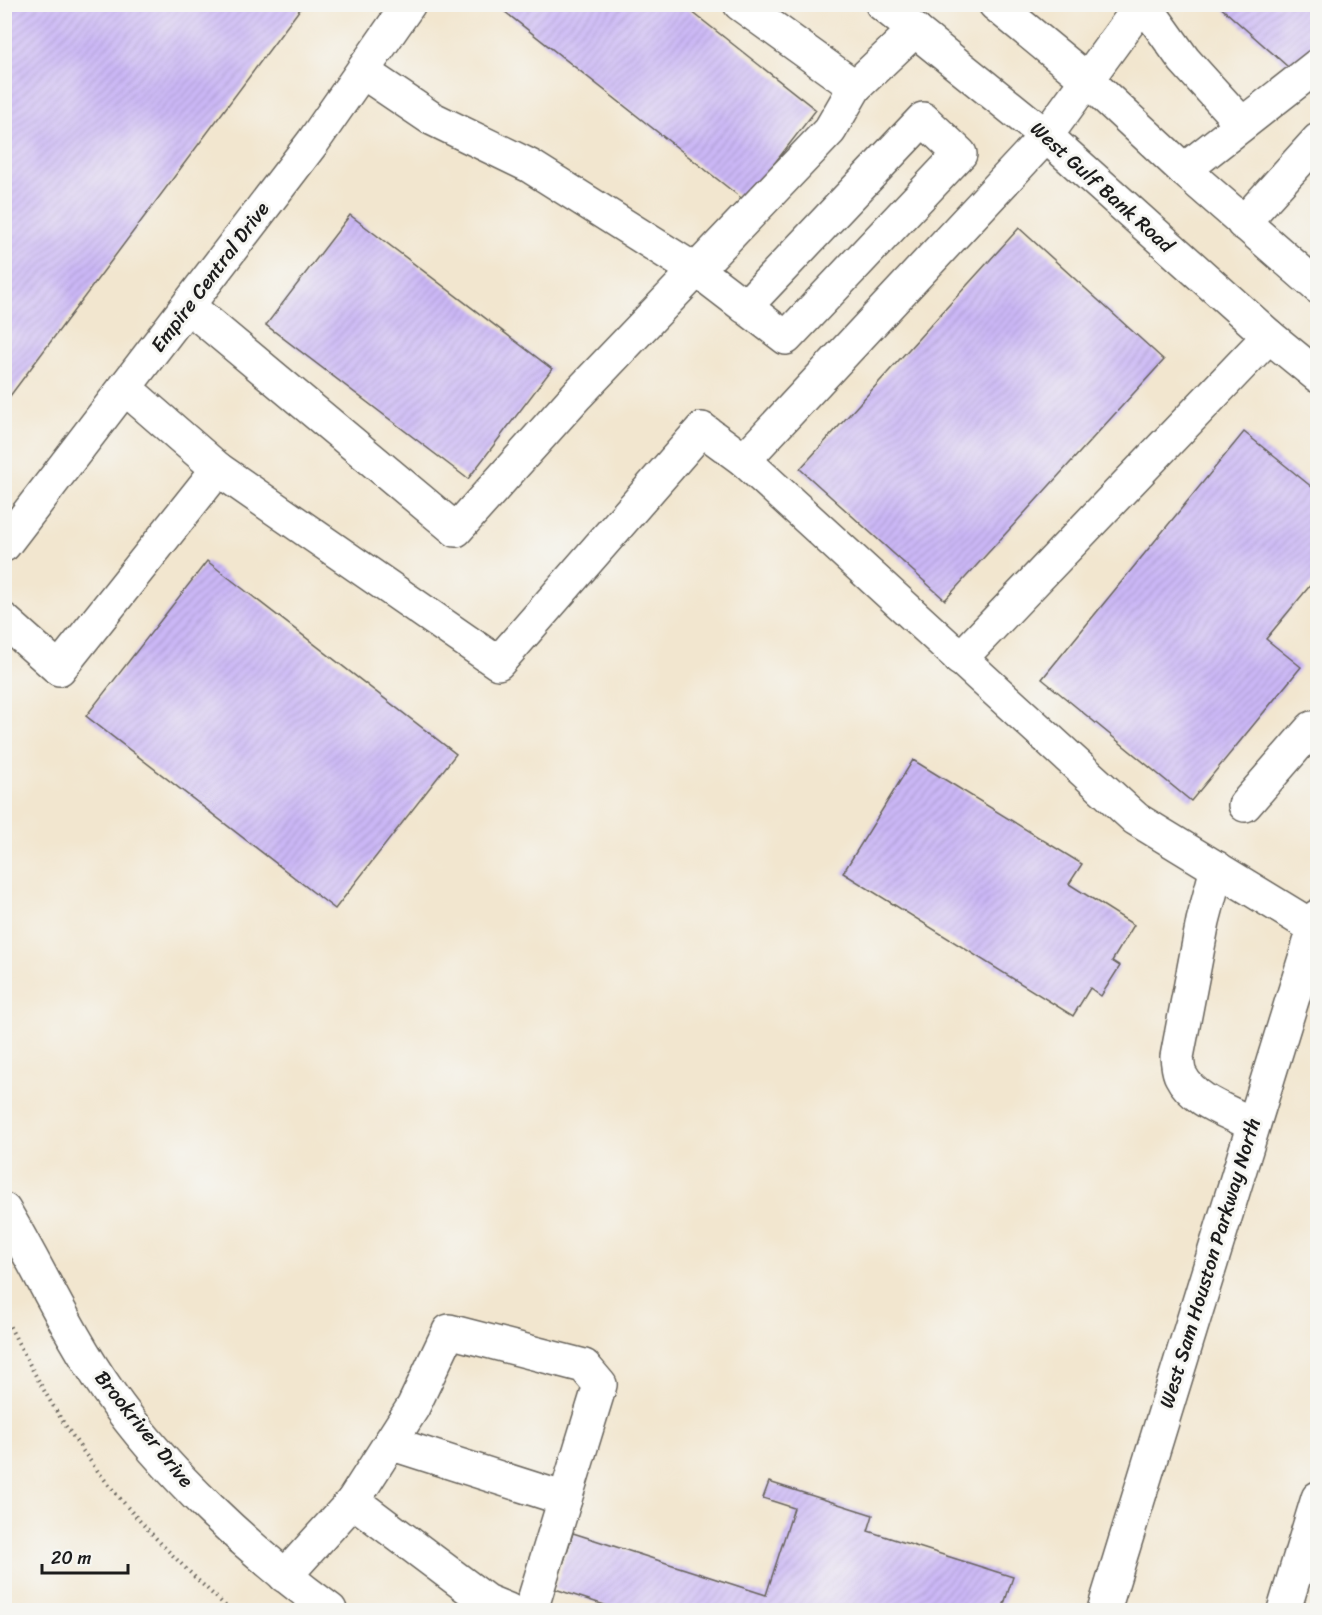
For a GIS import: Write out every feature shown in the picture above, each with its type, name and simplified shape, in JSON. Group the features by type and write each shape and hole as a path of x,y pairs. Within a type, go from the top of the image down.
{"main road":[{"name":"Empire Central Drive","path":"4,545 188,306 363,72 409,4"},
{"path":"740,4 855,87"},
{"name":"West Gulf Bank Road","path":"882,4 1046,136 1269,336 1317,376"},
{"path":"744,460 1046,136 1143,4 1184,60 1241,123"},
{"path":"1000,6 1086,79 1184,170 1317,287"},
{"path":"188,306 456,530 577,395 830,130 855,87 915,30"},
{"path":"1184,170 1317,65"},
{"path":"363,72 431,118 530,166 696,272 786,338 960,154 923,119 745,307"},
{"path":"1243,223 1317,140"},
{"path":"960,659 1269,336"},
{"path":"125,388 218,469 498,663 702,429 744,460 1136,819 1217,868 1315,921"},
{"path":"4,620 59,669 218,469"},
{"path":"1245,805 1316,721"},
{"path":"1217,868 1203,921 1177,1057 1178,1066 1180,1075 1195,1092 1252,1124"},
{"name":"West Sam Houston Parkway North","path":"1104,1611 1315,921"},
{"name":"Brookriver Drive","path":"4,1210 58,1312 108,1392 160,1456 224,1521 285,1576 330,1611"},
{"path":"285,1576 353,1501 413,1407 449,1331 585,1366 600,1385 531,1611"},
{"path":"390,1443 565,1499"},
{"path":"1284,1611 1317,1498"},
{"path":"353,1501 486,1601 508,1611"}],"path":[{"path":"4,1316 70,1432 123,1502 174,1558 230,1611"}],"building":[{"path":"495,4 682,4 816,110 745,201"},
{"path":"1217,4 1318,4 1318,50 1296,74"},
{"path":"4,5 303,5 4,404"},
{"path":"350,215 552,369 468,479 266,325"},
{"path":"1019,228 1164,360 945,600 800,469"},
{"path":"1244,432 1318,492 1318,576 1266,639 1301,667 1191,801 1042,679"},
{"path":"207,561 456,754 335,909 86,716"},
{"path":"913,760 1082,864 1069,884 1134,925 1112,961 1120,966 1101,996 1090,988 1073,1016 843,873"},
{"path":"769,1482 873,1515 868,1531 1013,1577 1002,1610 620,1610 555,1589 573,1533 766,1595 794,1508 763,1498"}]}
